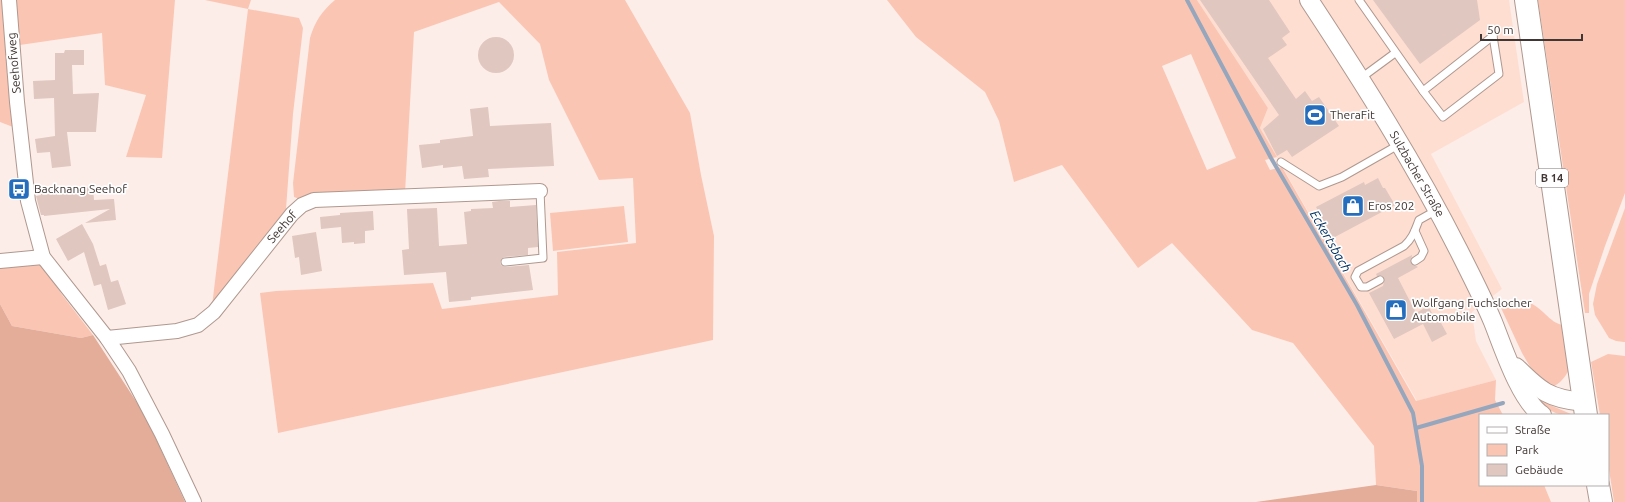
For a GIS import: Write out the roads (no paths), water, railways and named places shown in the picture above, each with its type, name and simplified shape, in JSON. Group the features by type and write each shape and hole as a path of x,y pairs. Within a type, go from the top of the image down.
{"main road":[{"name":"B 14","path":"1526,0 1585,409"},
{"path":"1598,486 1601,502"}],"street":[{"name":"Seehofweg","path":"9,0 17,102 28,201 43,256"},
{"name":"Sulzbacher Straße","path":"1309,0 1360,78 1438,209 1487,307 1526,396 1537,413"},
{"name":"Seehof","path":"107,338 177,331 198,325 214,312 292,214 302,205 314,200 540,191"},
{"path":"0,261 43,256 107,338 129,371 160,428 194,502"},
{"path":"1508,357 1543,392 1585,409"}],"lane":[{"path":"1359,0 1423,91 1443,117 1498,74 1493,36 1423,91"},
{"path":"1360,78 1395,53"},
{"path":"1281,162 1319,186 1342,178 1400,144"},
{"path":"505,262 543,258 540,191"},
{"path":"1380,280 1367,287 1361,287 1356,277 1358,271 1404,246 1410,241 1419,220 1438,209"},
{"path":"1415,231 1424,251 1421,257 1415,261"}],"waterway":[{"name":"Eckertsbach","path":"1187,0 1271,158 1357,305 1413,413 1422,466 1422,502"},
{"path":"1416,428 1503,403"}],"place":[{"name":"TheraFit","path":"1315,115"},
{"name":"Backnang Seehof","path":"19,189"},
{"name":"Eros 202","path":"1353,206"},
{"name":"Wolfgang Fuchslocher Automobile","path":"1396,310"}]}
